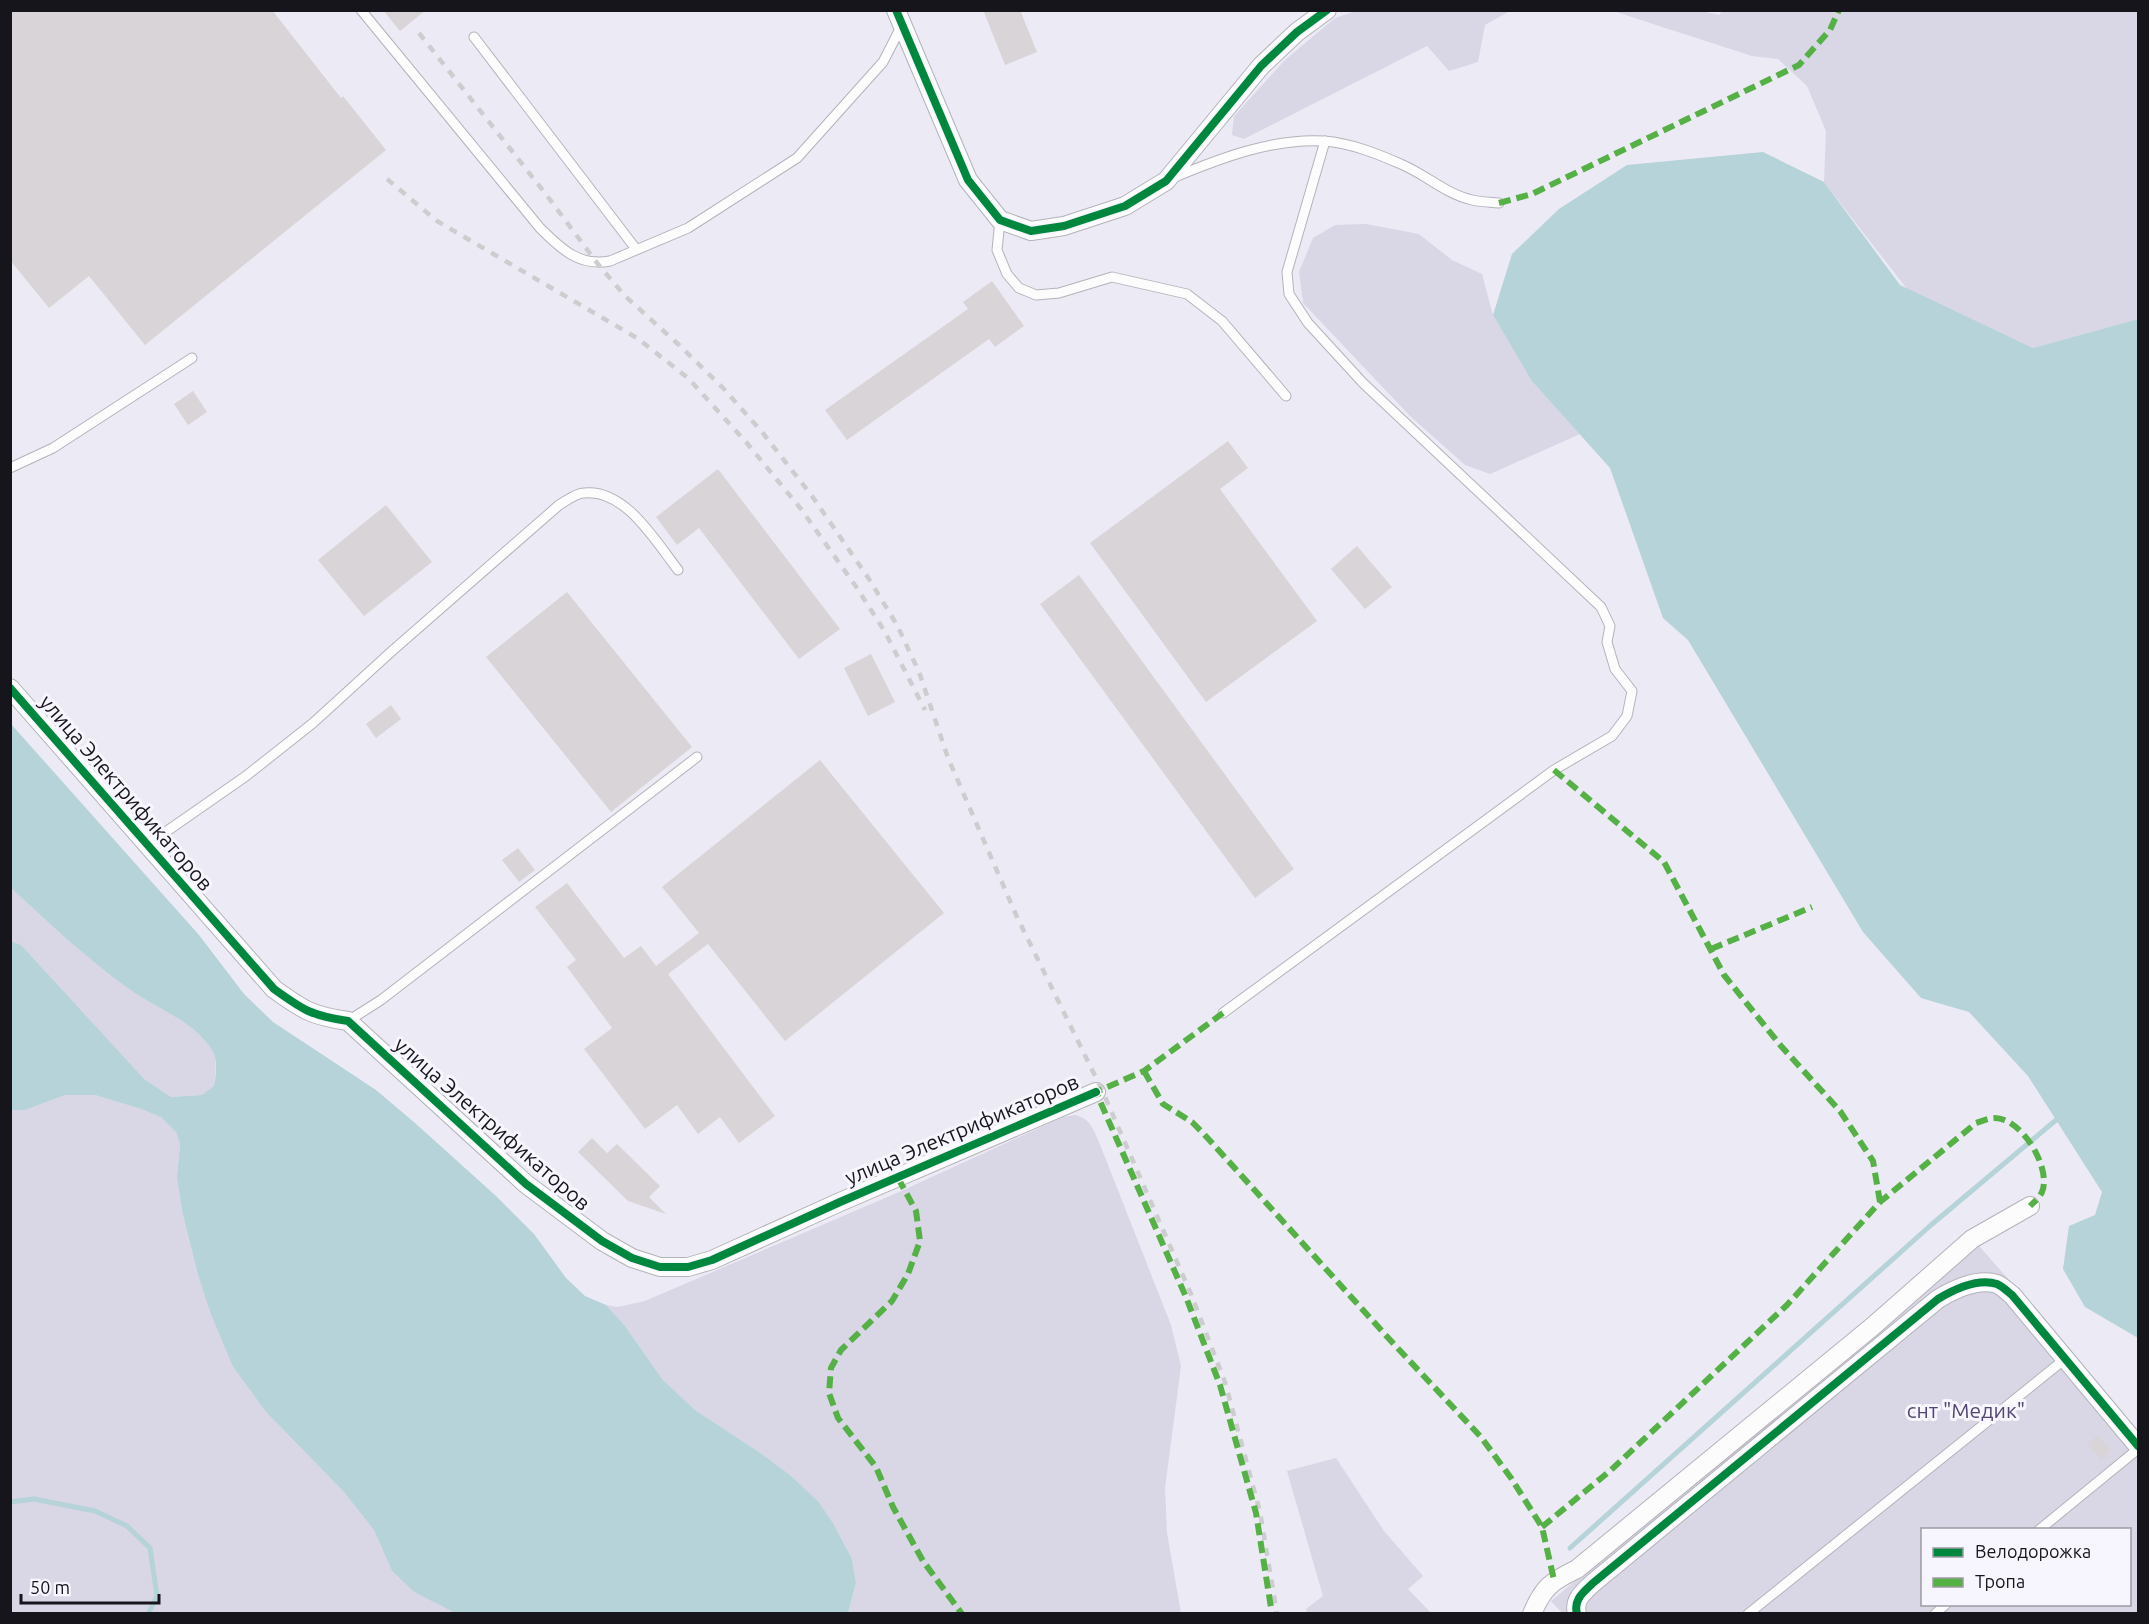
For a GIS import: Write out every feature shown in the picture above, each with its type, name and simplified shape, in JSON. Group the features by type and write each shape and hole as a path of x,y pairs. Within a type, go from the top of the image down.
{"street":[{"path":"899,18 968,180 1000,220 1031,231 1064,226 1125,206 1166,181 1261,66 1297,32 1327,10"},
{"name":"улица Электрификаторов","path":"10,688 274,989 304,1011 326,1018 348,1021 526,1184 602,1241 632,1258 660,1267 688,1267 712,1260 840,1202 1096,1092"},
{"path":"1532,1614 1538,1599 1554,1580 1577,1569 1872,1327 1972,1239 2030,1206"},
{"path":"1577,1614 1575,1607 1579,1597 1593,1583 1938,1299 1958,1288 1976,1284 1996,1284 2012,1295 2139,1447"}],"lane":[{"path":"361,10 540,228 574,258 597,263 610,261 688,228 797,158 883,62 899,18"},
{"path":"474,37 636,249"},
{"path":"1223,1013 1554,770 1612,736 1627,716 1632,691 1615,669 1607,642 1610,626 1601,607 1363,383 1308,323 1289,294 1287,272 1325,141"},
{"path":"1166,181 1244,152 1281,143 1325,141 1363,149 1395,161 1447,190 1472,200 1499,203"},
{"path":"1000,220 997,250 1007,274 1019,288 1036,295 1059,293 1112,277 1187,294 1222,321 1286,396"},
{"path":"10,468 53,448 192,358"},
{"path":"147,845 246,776 313,723 559,505 582,492 603,493 618,501 639,520 678,570"},
{"path":"348,1021 381,1000 697,757"},
{"path":"1748,1614 2065,1359"},
{"path":"2041,1528 2139,1447"}],"green space":[{"path":"1697,10 1719,15 1723,10 2138,11 2138,319 2033,348 1907,289 1824,182 1826,131 1807,86 1778,59 1752,56 1613,11"},
{"path":"1356,11 1510,11 1485,25 1478,62 1449,71 1427,46 1244,139 1232,135 1234,116 1285,60 1335,18"},
{"path":"1366,224 1419,234 1452,260 1482,274 1493,315 1536,385 1580,434 1490,474 1465,465 1410,416 1303,303 1299,272 1313,238 1335,225"},
{"path":"11,888 113,977 139,996 182,1021 202,1037 215,1056 214,1087 202,1095 171,1097 143,1079 21,945 11,941"},
{"path":"65,1095 95,1095 141,1109 162,1117 176,1132 180,1144 177,1178 182,1211 198,1275 233,1367 266,1412 343,1491 374,1530 392,1571 414,1592 455,1613 11,1613 10,1110 25,1110"},
{"path":"1075,1115 1088,1121 1099,1142 1171,1325 1181,1366 1165,1488 1167,1533 1181,1613 848,1613 856,1583 852,1559 833,1523 818,1501 790,1475 759,1452 695,1410 662,1379 625,1326 606,1305 618,1307 645,1301 899,1192 1063,1117"},
{"name":"снт \"Медик\"","path":"1979,1246 2061,1339 2138,1433 2138,1613 1563,1614 1551,1601"},
{"path":"1336,1458 1384,1531 1423,1576 1408,1589 1431,1613 1307,1613 1306,1609 1323,1596 1287,1471"}],"water":[{"path":"1763,152 1824,182 1900,285 2033,348 2138,319 2138,1338 2085,1307 2063,1269 2069,1226 2095,1215 2102,1192 2028,1076 1969,1012 1921,998 1863,932 1688,640 1663,618 1610,468 1532,381 1493,315 1512,254 1559,209 1627,165"},
{"path":"11,724 199,935 244,994 273,1022 376,1090 415,1123 496,1196 534,1234 566,1278 585,1296 606,1305 625,1326 662,1379 695,1410 759,1452 790,1475 818,1501 833,1523 852,1559 856,1583 848,1613 455,1613 414,1592 392,1571 374,1530 343,1491 266,1412 233,1367 198,1275 182,1211 177,1178 180,1144 176,1132 161,1117 95,1095 65,1095 25,1110 11,1110 11,941 21,945 144,1079 171,1097 202,1095 214,1086 216,1066 215,1056 202,1037 182,1021 139,996 113,977 11,888"}],"building":[{"path":"10,10 272,10 341,98 343,96 386,150 145,345 89,276 49,308 10,260"},
{"path":"383,10 426,10 400,31"},
{"path":"983,10 1020,10 1037,52 1005,65"},
{"path":"992,281 1024,326 995,347 989,339 847,440 825,410 968,309 963,302"},
{"path":"193,391 207,412 188,425 174,404"},
{"path":"1228,441 1248,468 1220,489 1317,621 1206,702 1090,543"},
{"path":"718,469 840,629 799,659 699,528 677,545 656,517"},
{"path":"386,505 432,562 364,616 318,560"},
{"path":"1357,546 1392,587 1365,609 1331,569"},
{"path":"1079,575 1294,869 1255,898 1040,604"},
{"path":"567,592 692,747 611,812 486,657"},
{"path":"871,654 895,702 868,716 844,668"},
{"path":"391,705 401,719 376,738 366,724"},
{"path":"820,760 944,913 785,1041 708,944 668,974 775,1116 739,1143 720,1117 698,1134 677,1105 645,1129 584,1049 612,1028 567,967 576,960 535,907 567,883 624,958 641,946 656,966 699,933 662,887"},
{"path":"518,848 535,870 519,882 502,860"},
{"path":"592,1138 607,1153 617,1144 660,1186 649,1197 666,1214 628,1201 578,1152"},
{"path":"2098,1435 2111,1451 2101,1460 2087,1445"}],"waterway":[{"path":"1570,1548 1931,1225 2056,1120"},
{"path":"10,1502 34,1499 95,1511 127,1526 150,1548 157,1596 148,1614"}],"railway":[{"path":"419,33 625,296 725,390 762,432 812,496 869,579 897,625 919,672 948,758 1017,917 1102,1090 1191,1294 1225,1382 1260,1512 1277,1614"},
{"path":"387,179 437,221 637,338 688,378 746,442 801,509 885,632 925,710"}],"marked path":[{"path":"1499,203 1532,194 1799,65 1830,30 1839,10"},
{"path":"1554,770 1664,862 1724,975 1781,1046 1840,1111 1873,1161 1880,1202"},
{"path":"1711,949 1812,907"},
{"path":"1223,1013 1144,1071 1096,1092 1186,1297 1220,1385 1256,1513 1272,1614"},
{"path":"1144,1071 1163,1104 1192,1122 1203,1133 1481,1437 1511,1478 1542,1527 1554,1580"},
{"path":"1542,1527 1611,1470 1787,1305 1880,1202 1976,1123 1992,1118 2004,1120 2024,1135 2032,1146 2043,1170 2044,1182 2041,1194 2030,1206"},
{"path":"898,1178 916,1211 920,1241 908,1274 892,1301 841,1350 831,1368 829,1393 838,1418 876,1467 893,1507 923,1561 962,1614"}],"cycle path":[{"path":"896,10 968,180 1000,220 1031,231 1064,226 1125,206 1166,181 1261,66 1297,32 1327,10"},
{"path":"10,688 274,989 308,1011 348,1021 526,1184 602,1241 632,1258 660,1267 688,1267 712,1260 840,1202 1096,1092"},
{"path":"1577,1614 1578,1600 1593,1583 1938,1299 1966,1286 1982,1283 1997,1284 2012,1295 2138,1446"}]}
